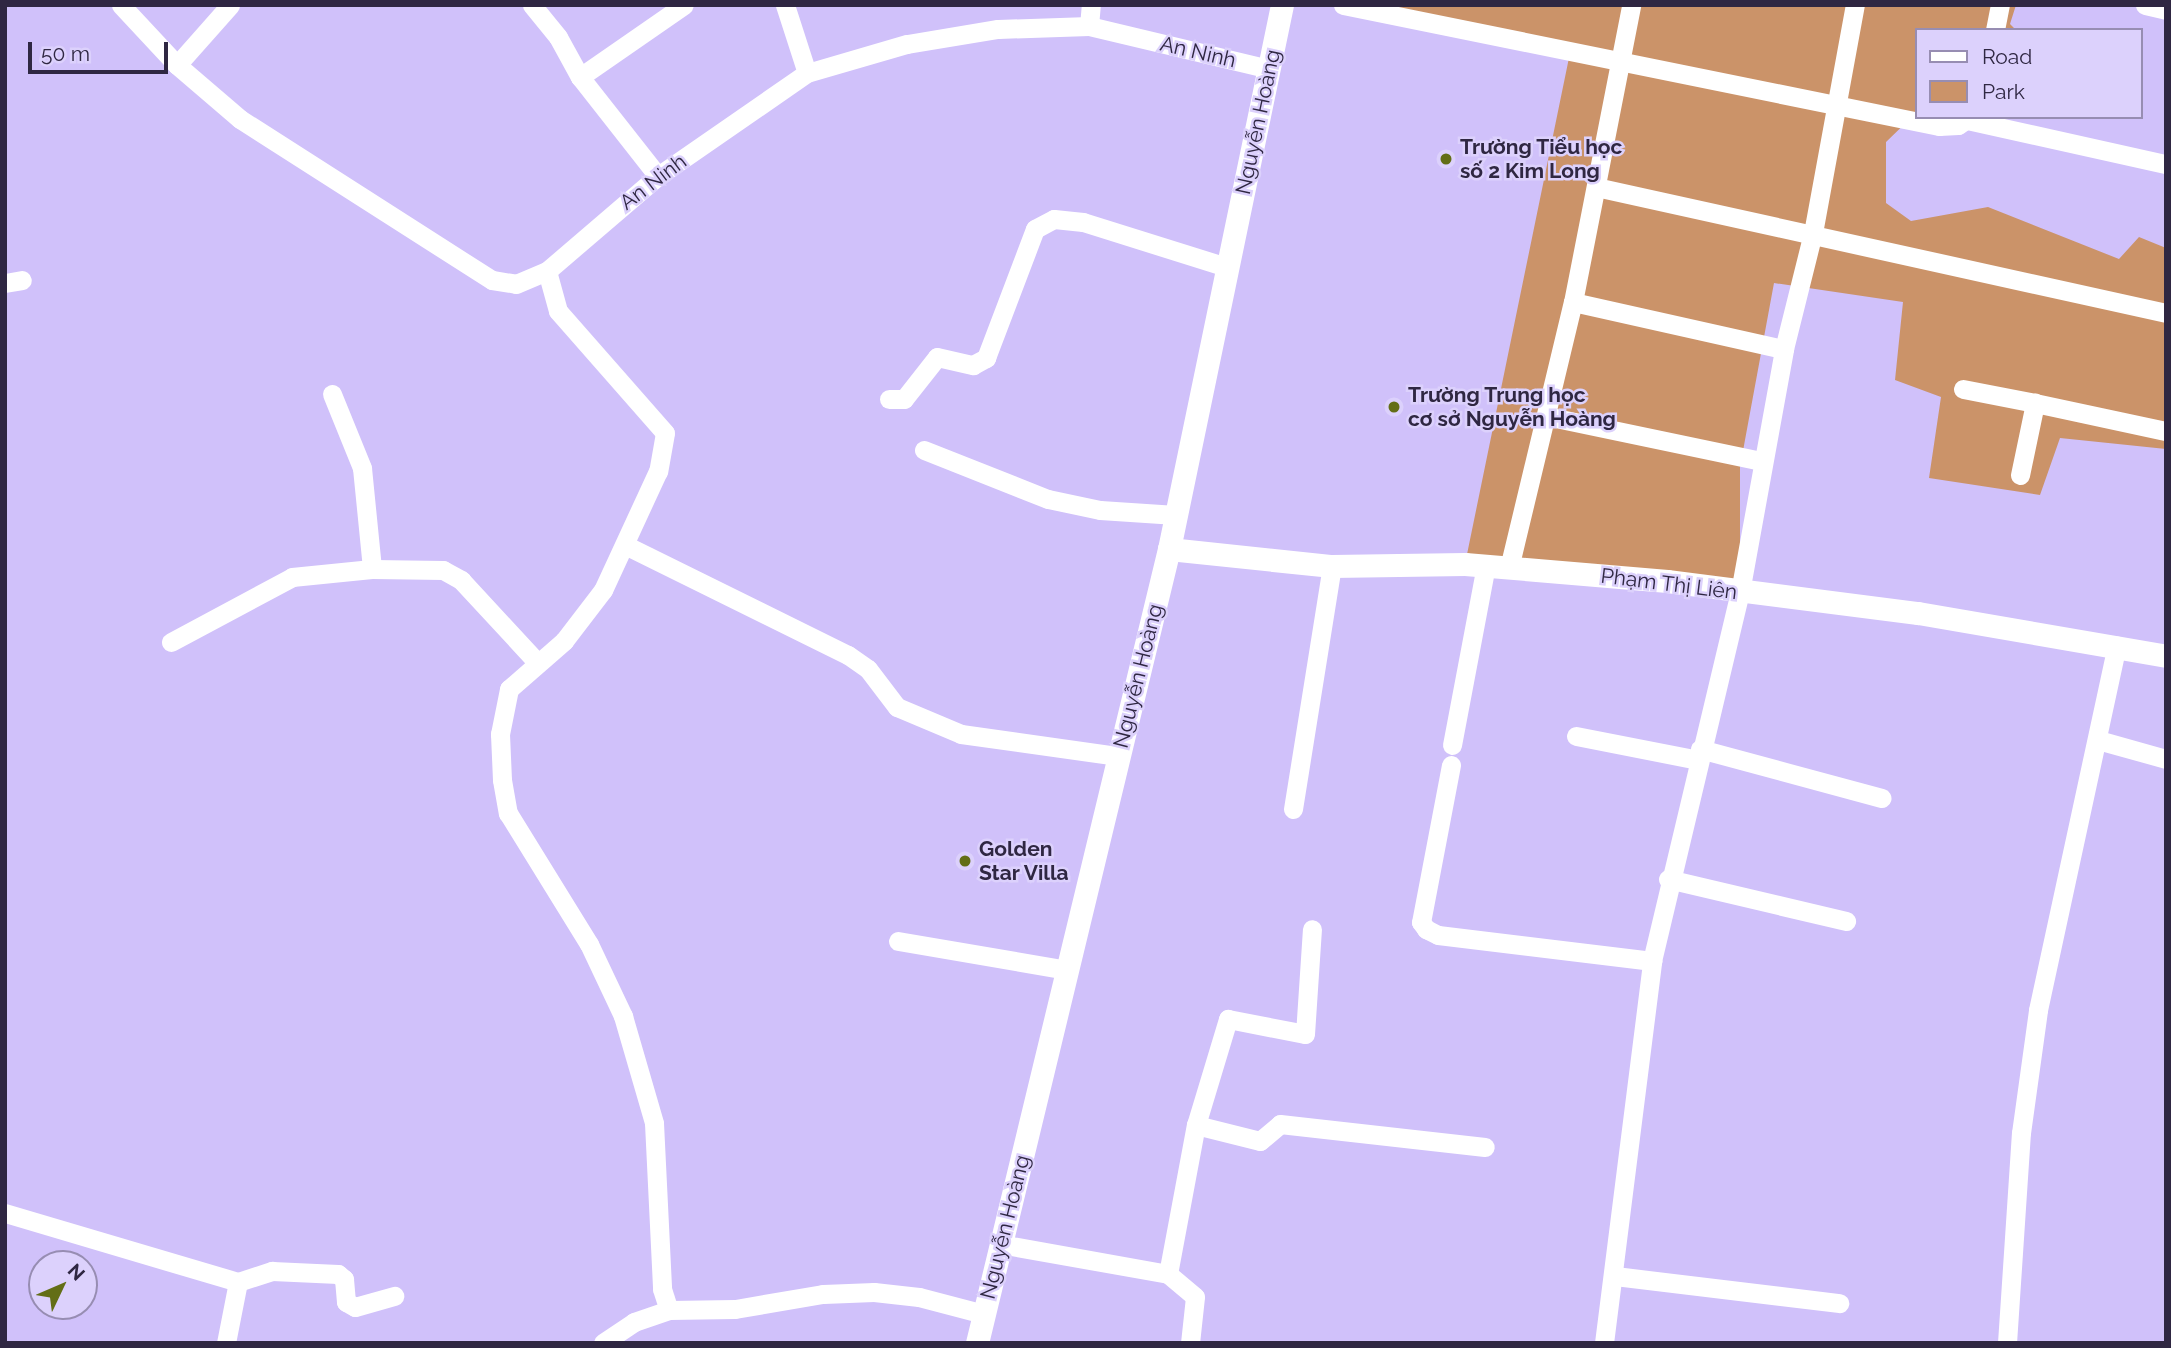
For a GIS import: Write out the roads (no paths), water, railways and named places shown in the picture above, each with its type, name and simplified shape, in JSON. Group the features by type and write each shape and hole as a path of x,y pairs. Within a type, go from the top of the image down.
{"street":[{"name":"An Ninh","path":"121,5 177,65 240,119 492,280 516,284 547,271 658,176 807,73 943,36 998,29 1089,26 1269,69"},
{"path":"177,65 230,5"},
{"path":"532,5 558,37 580,77 658,176"},
{"path":"580,77 684,5"},
{"path":"785,5 807,73"},
{"path":"1089,26 1091,5"},
{"name":"Nguyễn Hoàng","path":"976,1343 1169,549 1282,5"},
{"path":"1343,5 1617,63 1948,127 1969,119 2166,164"},
{"path":"1509,568 1573,302 1617,63 1631,5"},
{"path":"1604,1343 1615,1276 1652,961 1668,878 1740,592 1783,349 1813,233 1855,5"},
{"path":"1995,28 2000,5"},
{"path":"2145,5 2166,10"},
{"path":"1596,187 2166,313"},
{"path":"889,399 904,400 937,357 973,365 986,358 1035,229 1054,219 1083,222 1227,267"},
{"path":"547,271 558,311 665,433 658,471 603,590 564,640 509,690 500,734 506,802 508,814 589,944 623,1016 654,1123 662,1289 669,1310"},
{"path":"1573,302 1783,349"},
{"path":"1963,389 2166,431"},
{"path":"332,394 362,468 372,569"},
{"path":"2020,475 2035,403"},
{"path":"1546,416 1762,461"},
{"path":"924,450 1048,499 1100,510 1176,515"},
{"path":"625,545 848,655 868,668 897,708 961,734 1118,756"},
{"name":"Phạm Thị Liên","path":"1169,549 1332,566 1486,565 1740,592 1918,613 2117,645 2166,656"},
{"path":"1452,745 1486,565"},
{"path":"1293,809 1332,566"},
{"path":"171,642 292,577 372,569 451,572 537,662"},
{"path":"2007,1343 2021,1133 2038,1010 2117,645"},
{"path":"1576,736 1699,755 1881,798"},
{"path":"2098,740 2166,759"},
{"path":"1451,765 1420,922 1426,929 1438,935 1652,961"},
{"path":"1668,878 1846,921"},
{"path":"1168,1274 1196,1125 1228,1018 1305,1034 1312,929"},
{"path":"898,941 1067,970"},
{"path":"1196,1125 1260,1141 1280,1124 1485,1147"},
{"path":"5,1213 238,1282 272,1271 336,1273 343,1277 351,1307 394,1296"},
{"path":"1000,1244 1168,1274 1195,1297 1190,1343"},
{"path":"1615,1276 1839,1303"},
{"path":"226,1343 238,1282"},
{"path":"603,1343 634,1322 669,1310 735,1309 823,1294 874,1292 919,1297 984,1314"}],"place":[{"name":"Trường Tiểu học số 2 Kim Long","path":"1446,159"},
{"name":"Trường Trung học cơ sở Nguyễn Hoàng","path":"1394,407"},
{"name":"Golden Star Villa","path":"965,861"}]}
